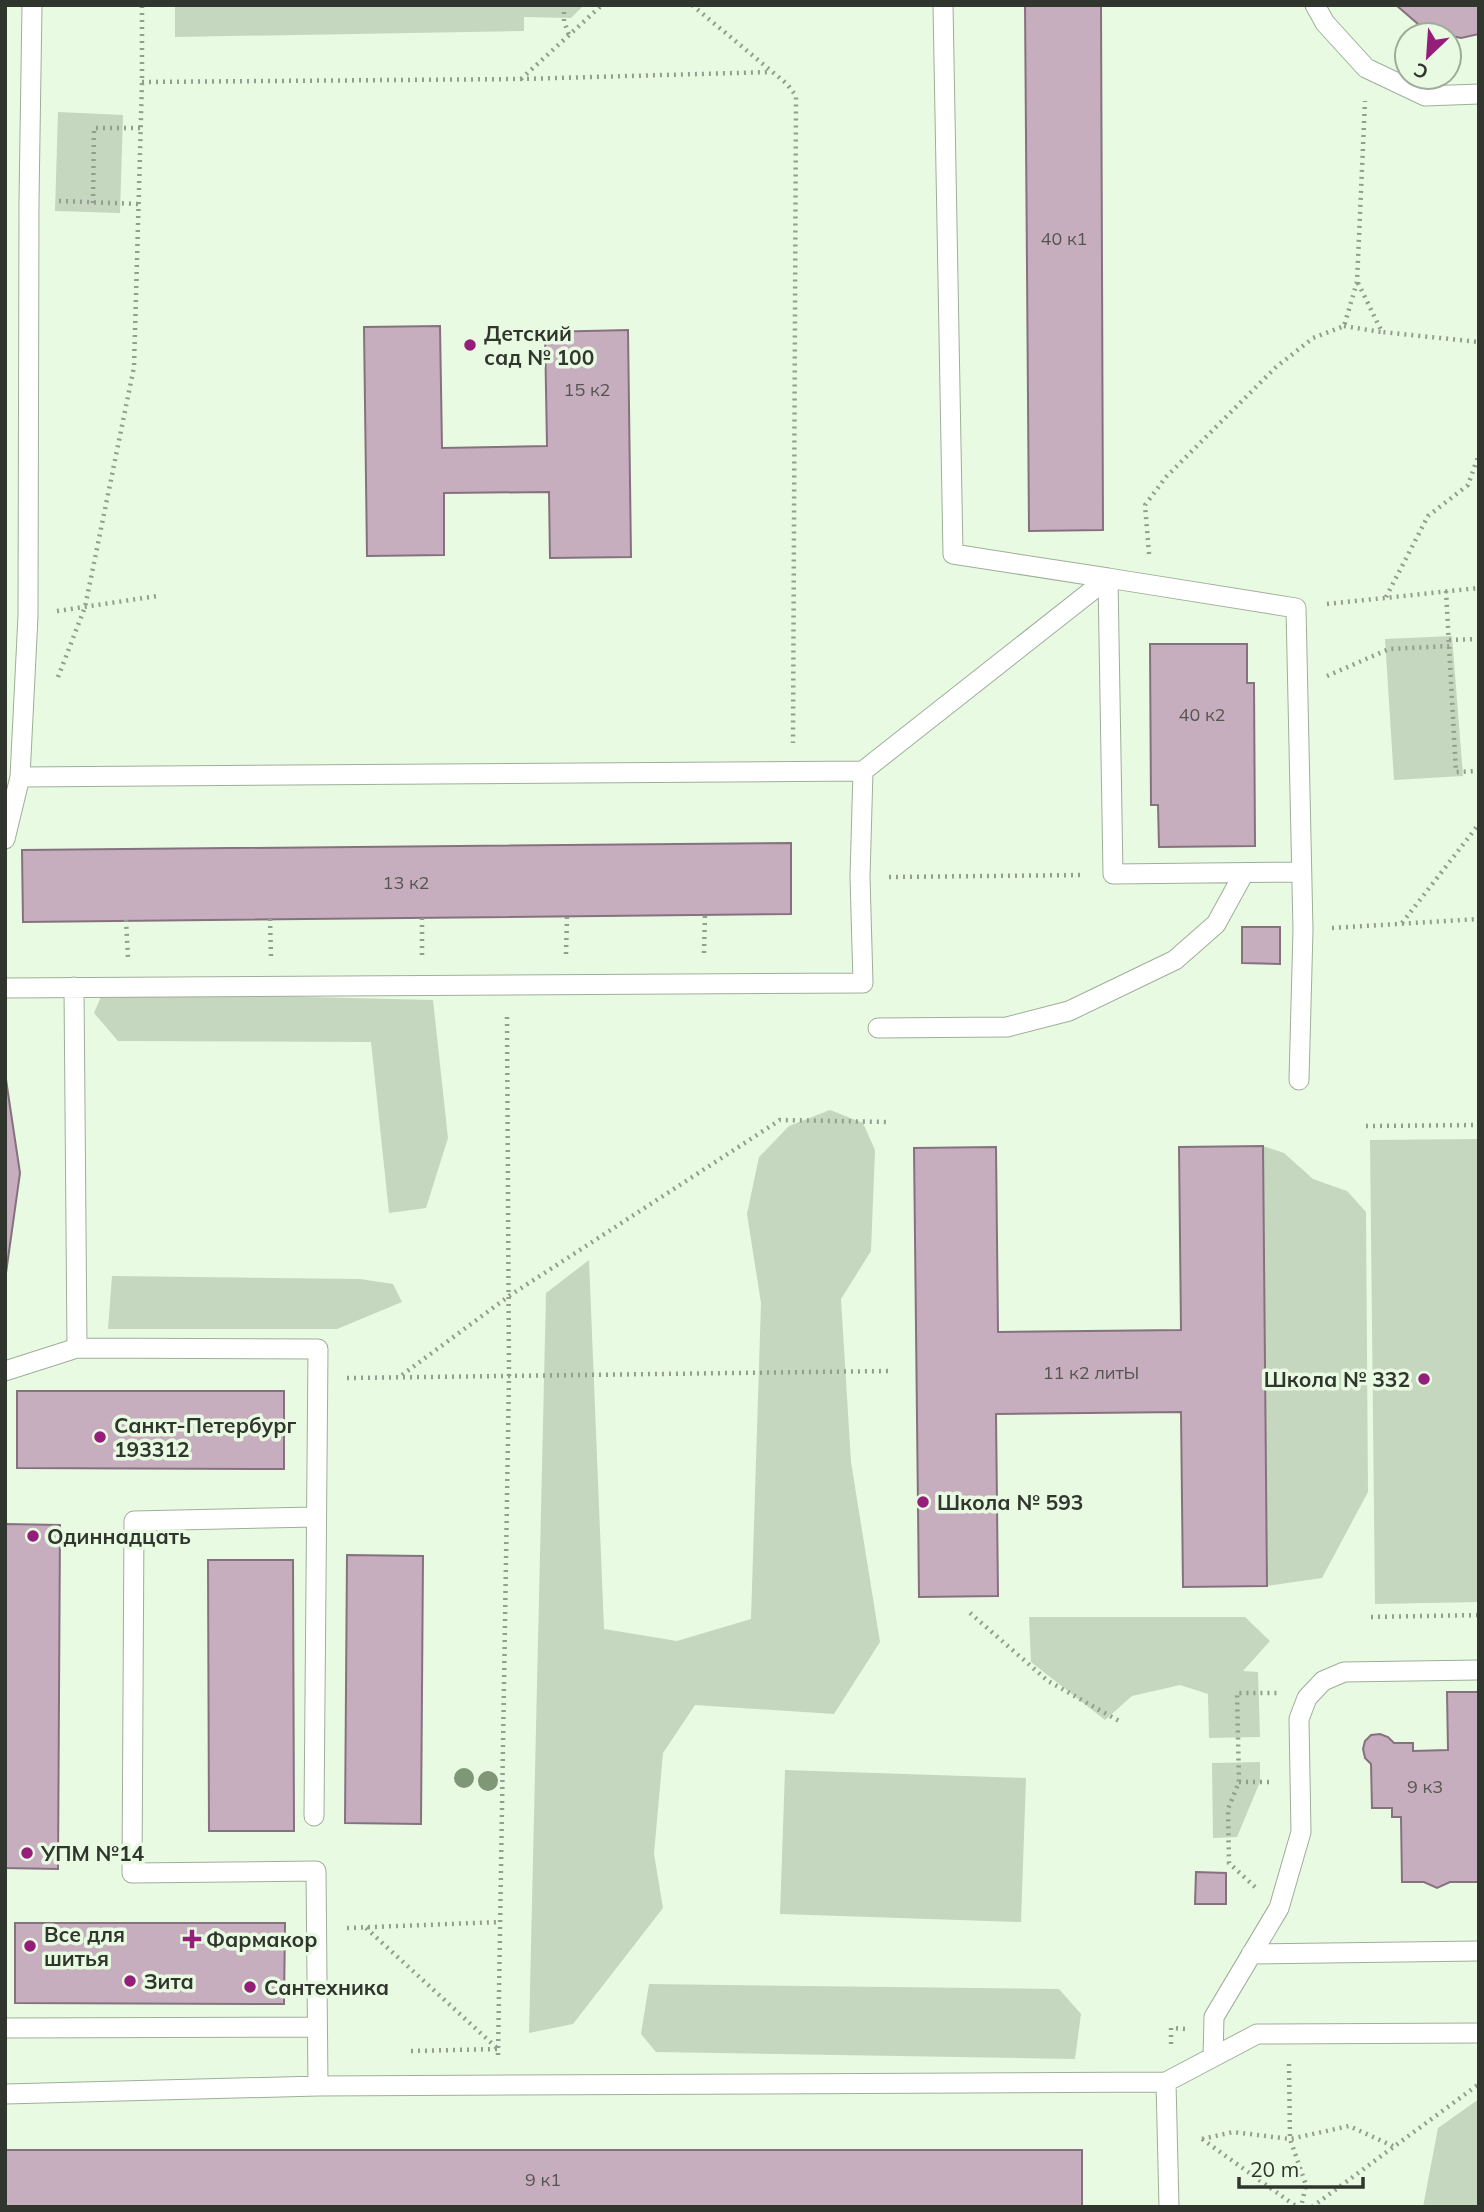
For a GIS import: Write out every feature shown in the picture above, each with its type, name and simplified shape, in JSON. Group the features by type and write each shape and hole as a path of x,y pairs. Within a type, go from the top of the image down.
{"lane":[{"path":"5,839 20,778 28,616 32,5"},
{"path":"943,5 953,554 1296,608 1303,930 1299,1080"},
{"path":"1315,5 1325,23 1366,68 1425,96 1479,94"},
{"path":"20,778 863,771 1108,578"},
{"path":"1108,578 1113,874 1301,872"},
{"path":"5,988 863,983 860,877 863,771"},
{"path":"878,1028 1007,1027 1069,1011 1175,960 1216,924 1244,873"},
{"path":"74,987 77,1348"},
{"path":"5,1371 77,1348 317,1349 314,1816"},
{"path":"315,1517 134,1521 132,1873 316,1871 318,2086"},
{"path":"1213,2057 1214,2017 1279,1908 1301,1832 1299,1719 1307,1698 1323,1681 1344,1672 1479,1670"},
{"path":"1251,1954 1479,1951"},
{"path":"5,2028 317,2027"},
{"path":"5,2094 318,2086 1166,2082 1257,2034 1479,2033"},
{"path":"1166,2082 1169,2207"}],"path":[{"path":"57,680 85,607 134,367 142,5"},
{"path":"564,5 564,21 569,35"},
{"path":"521,79 602,5"},
{"path":"692,5 772,72 796,96 793,772"},
{"path":"1344,326 1357,282 1366,68"},
{"path":"142,82 521,79 772,72"},
{"path":"93,203 94,128 141,128"},
{"path":"29,201 139,204"},
{"path":"1357,282 1382,332"},
{"path":"1151,585 1145,505 1166,477 1275,368 1313,338 1344,326 1479,342"},
{"path":"1385,598 1428,516 1468,485 1479,454"},
{"path":"1296,608 1479,587"},
{"path":"1447,591 1456,772 1479,771"},
{"path":"28,616 157,596"},
{"path":"1298,689 1389,649 1479,639"},
{"path":"1402,923 1479,824"},
{"path":"860,877 1113,874"},
{"path":"703,984 705,915"},
{"path":"1303,930 1479,919"},
{"path":"497,2085 509,1375 507,985"},
{"path":"402,1376 509,1296 780,1121 890,1122"},
{"path":"1366,1126 1479,1125"},
{"path":"317,1379 889,1371"},
{"path":"971,1613 1048,1681 1119,1721"},
{"path":"1371,1617 1479,1615"},
{"path":"1229,1863 1228,1809 1239,1782 1237,1693 1272,1692 1307,1698"},
{"path":"316,1929 500,1922"},
{"path":"365,1927 498,2049"},
{"path":"1167,2115 1299,2207 1306,2185 1290,2139 1289,2034"},
{"path":"1311,2207 1479,2084"},
{"path":"1202,2139 1233,2132 1290,2139 1349,2126 1394,2146"}],"green space":[{"path":"175,5 584,5 571,18 524,17 524,31 175,37"},
{"path":"58,112 123,115 120,213 55,211"},
{"path":"1452,636 1463,776 1394,780 1385,639"},
{"path":"103,992 433,1000 448,1138 426,1208 389,1213 371,1042 118,1041 94,1013"},
{"path":"830,1110 863,1123 875,1150 871,1251 841,1299 851,1462 880,1642 834,1714 695,1705 663,1753 654,1854 663,1908 573,2024 529,2033 546,1293 589,1260 604,1629 677,1641 751,1619 761,1303 747,1214 759,1157 789,1126"},
{"name":"Школа № 332","path":"1479,1139 1479,1602 1375,1604 1370,1140"},
{"path":"1263,1146 1284,1153 1313,1179 1347,1191 1366,1212 1368,1492 1322,1578 1267,1586"},
{"path":"112,1276 360,1279 393,1284 402,1302 337,1329 108,1329"},
{"path":"1029,1617 1245,1617 1270,1641 1243,1671 1258,1672 1260,1737 1209,1738 1208,1694 1180,1685 1132,1696 1105,1720 1031,1662"},
{"path":"1260,1762 1260,1782 1237,1837 1213,1838 1212,1763"},
{"path":"785,1770 1026,1778 1021,1922 780,1914"},
{"path":"649,1984 1059,1989 1081,2014 1075,2059 656,2052 641,2034"},
{"path":"1479,2099 1479,2207 1423,2207 1438,2128"}],"building":[{"path":"1025,5 1101,5 1103,530 1029,531"},
{"path":"1396,5 1479,5 1479,34 1463,38 1463,21 1415,21"},
{"path":"440,326 442,448 547,446 545,332 628,330 631,557 550,558 549,492 444,493 444,555 367,556 364,327"},
{"path":"1150,644 1247,644 1247,683 1254,683 1255,846 1159,847 1158,805 1151,805"},
{"path":"791,843 791,914 23,922 22,850"},
{"path":"1242,927 1280,927 1280,964 1242,963"},
{"path":"5,1073 20,1173 6,1273 5,1273"},
{"path":"1263,1146 1267,1586 1183,1587 1181,1412 996,1414 998,1596 919,1597 914,1148 996,1147 998,1332 1181,1330 1179,1147"},
{"path":"17,1391 284,1391 284,1469 17,1468"},
{"path":"5,1524 60,1525 58,1869 5,1868"},
{"path":"347,1555 423,1556 421,1824 345,1823"},
{"path":"208,1560 293,1560 294,1831 209,1831"},
{"path":"1447,1692 1479,1692 1479,1882 1450,1882 1437,1888 1424,1882 1402,1882 1401,1817 1392,1817 1392,1808 1372,1808 1371,1764 1365,1758 1363,1749 1365,1741 1371,1735 1380,1734 1394,1743 1413,1743 1413,1751 1448,1750"},
{"path":"1196,1872 1226,1873 1226,1904 1195,1904"},
{"path":"15,1923 285,1923 284,2004 15,2003"},
{"path":"5,2150 1082,2150 1082,2207 5,2207"}],"place":[{"name":"Детский сад № 100","path":"470,345"},
{"name":"Школа № 332","path":"1424,1379"},
{"name":"Санкт-Петербург 193312","path":"100,1437"},
{"name":"Школа № 593","path":"923,1502"},
{"name":"Одиннадцать","path":"33,1536"},
{"name":"УПМ №14","path":"27,1853"},
{"name":"Фармакор","path":"192,1939"},
{"name":"Все для шитья","path":"30,1946"},
{"name":"Зита","path":"130,1981"},
{"name":"Сантехника","path":"250,1987"}]}
